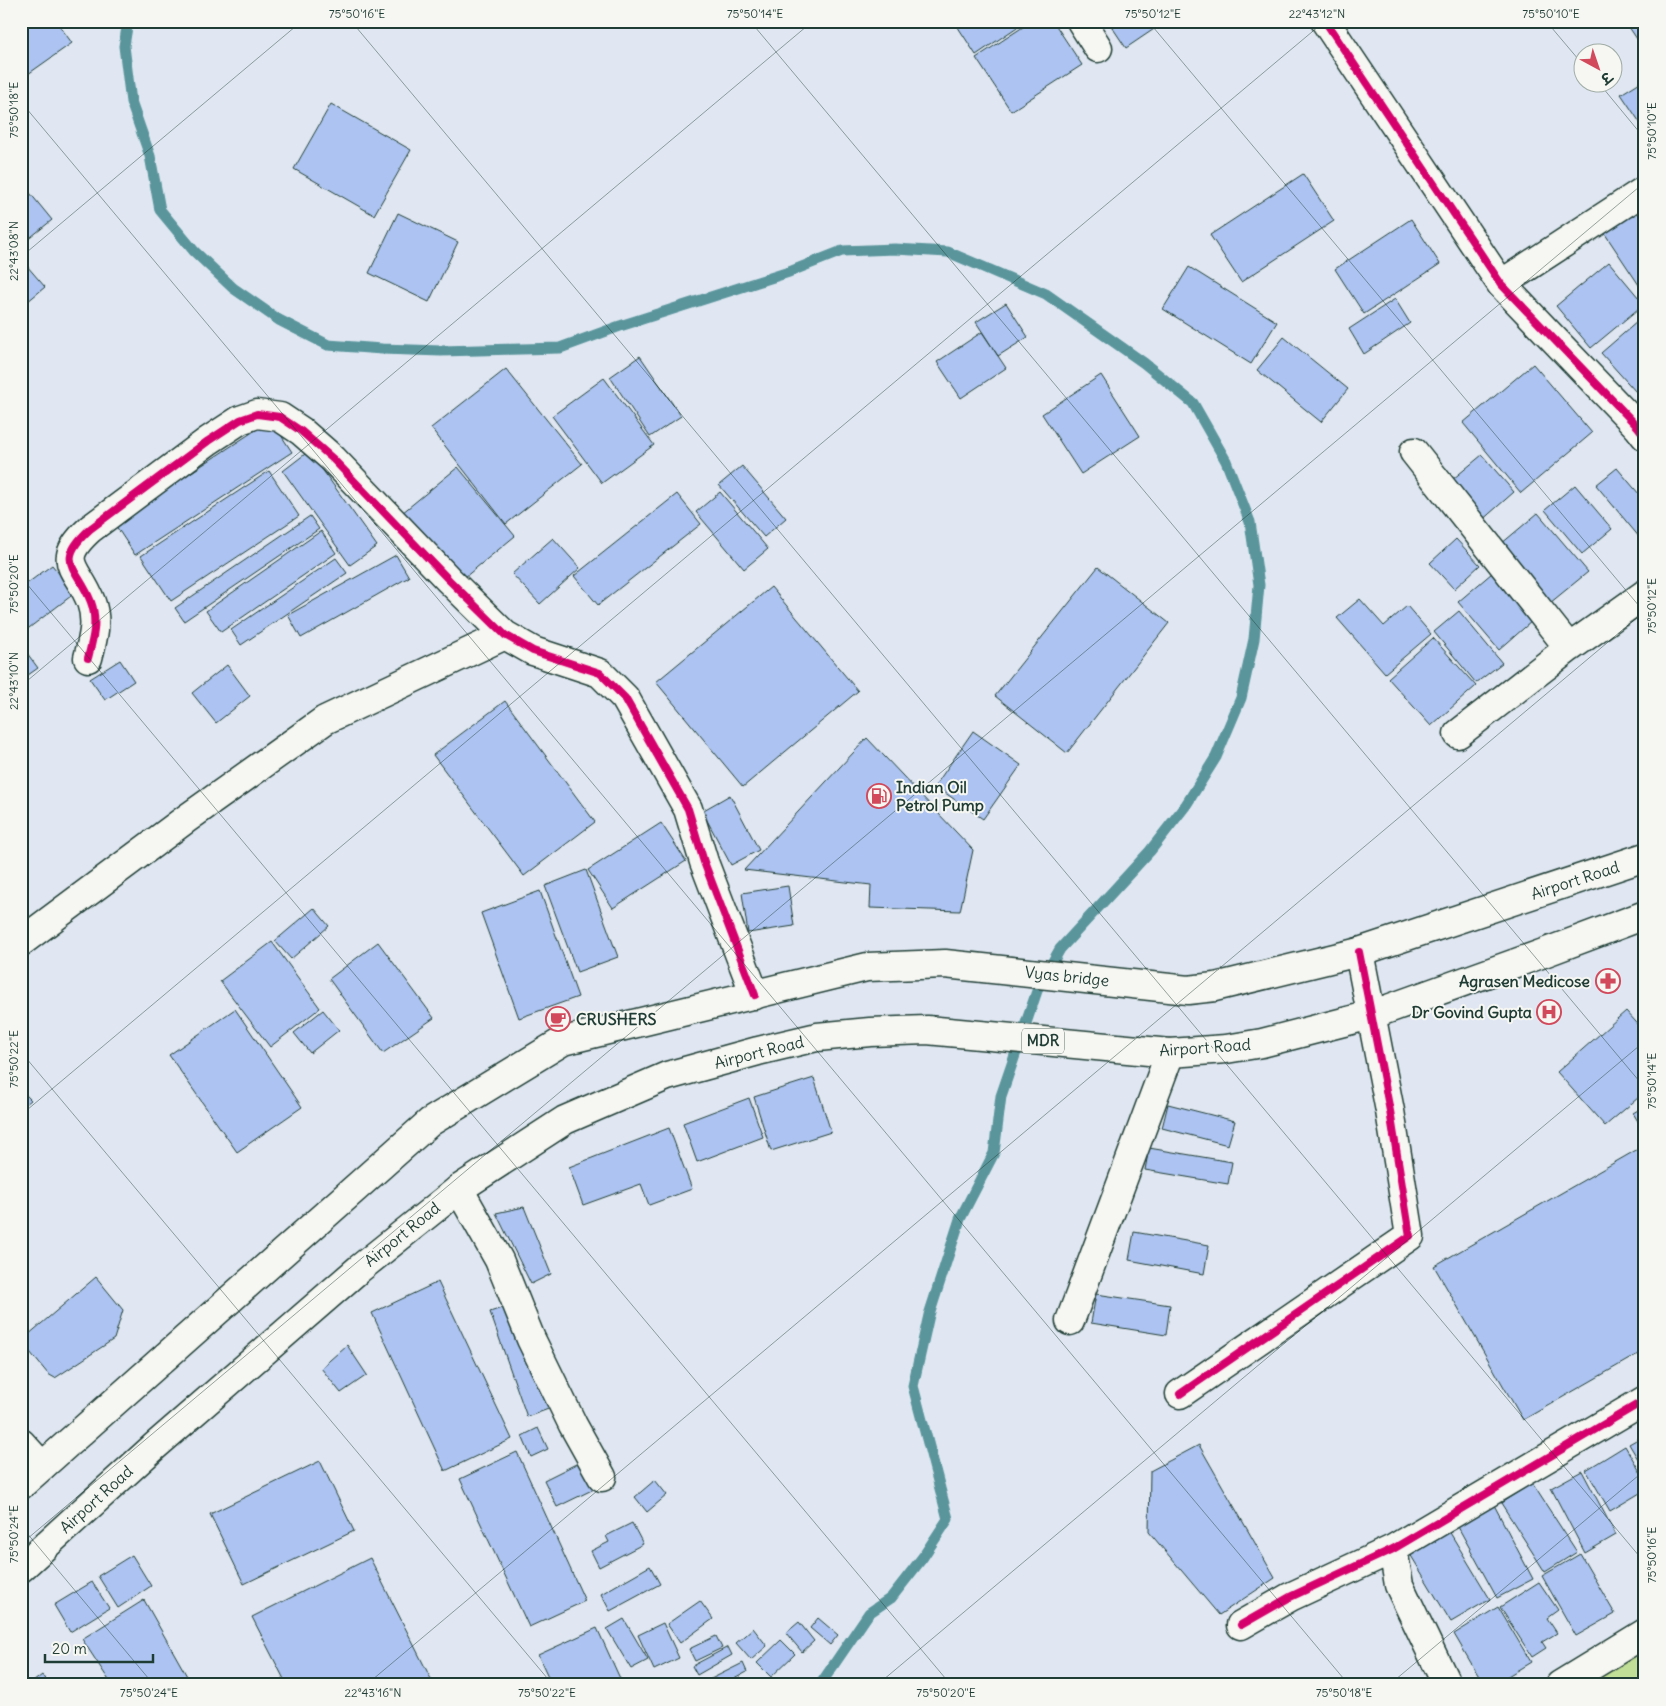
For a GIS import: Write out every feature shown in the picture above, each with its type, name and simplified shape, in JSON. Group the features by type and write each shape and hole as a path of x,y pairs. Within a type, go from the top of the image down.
{"street":[{"path":"1081,21 1098,48"},
{"path":"1325,21 1502,284 1645,436"},
{"path":"1502,284 1645,190"},
{"path":"88,658 94,633 94,616 91,601 71,566 71,553 78,541 90,529 208,441 240,420 257,414 280,417 301,431 333,459 449,580 505,635 533,651 600,673 625,698 688,809 704,862 755,995"},
{"path":"1414,452 1569,648"},
{"path":"1458,734 1569,648 1645,594"},
{"path":"21,942 178,825 325,720 505,635"},
{"name":"Airport Road","path":"1188,990 1215,987 1359,952 1645,857"},
{"name":"Airport Road","path":"21,1568 155,1446 344,1282 459,1189 565,1120 667,1076 818,1037 870,1032 927,1030 1165,1052 1226,1049 1262,1043 1371,1015 1541,954 1645,914"},
{"path":"1180,1394 1410,1236 1390,1111 1359,952"},
{"name":"Vyas bridge","path":"21,1485 430,1122 562,1041 866,967 945,964 1188,990"},
{"path":"1070,1320 1165,1052"},
{"path":"459,1189 499,1260 531,1339 573,1425 602,1477"},
{"path":"1241,1625 1290,1597 1392,1549 1645,1400"},
{"path":"21,1443 42,1466"},
{"path":"1392,1549 1399,1585 1448,1685"},
{"path":"1560,1685 1645,1633"}],"green space":[{"path":"1645,1647 1645,1685 1587,1685"}],"building":[{"path":"26,21 56,21 72,43 21,79 21,25"},
{"path":"954,21 1026,21 976,55"},
{"path":"1032,21 1053,21 1082,65 1011,111 976,58"},
{"path":"1114,21 1166,21 1126,48 1110,24"},
{"path":"1625,21 1645,21 1645,51"},
{"path":"1645,79 1645,130 1621,94"},
{"path":"331,104 411,150 374,215 294,169"},
{"path":"1303,174 1334,221 1241,282 1210,235"},
{"path":"21,182 52,220 26,241 21,235"},
{"path":"1636,209 1645,222 1645,294 1603,231"},
{"path":"398,213 458,242 429,302 369,273"},
{"path":"1411,219 1440,264 1364,314 1335,269"},
{"path":"21,259 45,287 21,307"},
{"path":"1609,262 1644,304 1591,348 1556,306"},
{"path":"1189,267 1277,322 1251,364 1163,309"},
{"path":"1395,299 1410,323 1364,354 1349,329"},
{"path":"1006,303 1028,337 998,356 976,322"},
{"path":"1645,315 1645,402 1601,353"},
{"path":"982,332 1006,368 961,398 937,362"},
{"path":"1284,337 1348,389 1321,422 1257,370"},
{"path":"640,356 681,416 650,437 610,377"},
{"path":"1533,364 1592,433 1521,493 1463,423"},
{"path":"506,369 582,464 506,524 431,428"},
{"path":"1101,375 1140,436 1081,474 1042,414"},
{"path":"604,378 654,445 602,483 552,416"},
{"path":"271,420 292,452 135,555 114,523"},
{"path":"309,451 377,546 350,565 283,471"},
{"path":"1482,455 1514,492 1480,522 1447,484"},
{"path":"742,466 786,518 764,537 719,485"},
{"path":"458,467 515,536 459,582 402,513"},
{"path":"1617,468 1645,501 1645,544 1596,485"},
{"path":"269,471 299,516 171,601 141,556"},
{"path":"1575,485 1612,529 1582,554 1545,510"},
{"path":"720,492 768,549 744,569 696,512"},
{"path":"677,494 701,524 598,605 574,576"},
{"path":"1538,513 1588,572 1550,603 1501,544"},
{"path":"310,516 319,529 184,621 175,608"},
{"path":"321,531 336,553 221,632 206,611"},
{"path":"553,538 580,568 540,604 512,574"},
{"path":"1456,539 1480,565 1454,589 1430,563"},
{"path":"396,555 409,577 301,638 288,615"},
{"path":"336,558 347,573 241,645 231,630"},
{"path":"52,565 75,593 21,634 21,588"},
{"path":"1098,567 1169,623 1067,753 995,696"},
{"path":"1492,573 1532,621 1499,650 1458,602"},
{"path":"771,587 858,691 743,787 656,682"},
{"path":"1360,599 1384,626 1407,606 1431,634 1385,673 1337,618"},
{"path":"1459,611 1502,663 1476,683 1434,632"},
{"path":"1433,638 1476,686 1431,726 1388,678"},
{"path":"21,645 38,668 21,680"},
{"path":"120,660 134,681 105,700 90,679"},
{"path":"227,665 250,696 216,723 192,693"},
{"path":"505,701 595,822 524,876 433,755"},
{"path":"973,731 1021,765 983,819 935,786"},
{"path":"867,738 973,850 960,911 870,908 871,885 744,870"},
{"path":"730,795 759,850 731,865 702,811"},
{"path":"661,823 686,861 613,908 588,870"},
{"path":"586,870 618,957 577,972 545,886"},
{"path":"788,886 794,926 748,933 742,893"},
{"path":"540,891 578,997 519,1018 481,913"},
{"path":"314,908 329,926 291,959 275,941"},
{"path":"272,942 320,1008 270,1047 220,981"},
{"path":"378,942 434,1018 383,1053 329,979"},
{"path":"235,1009 302,1107 237,1152 169,1055"},
{"path":"323,1010 339,1030 310,1053 294,1033"},
{"path":"1626,1011 1645,1032 1645,1092 1605,1126 1557,1072"},
{"path":"814,1078 831,1132 771,1151 754,1097"},
{"path":"21,1090 31,1100 21,1108"},
{"path":"749,1098 763,1137 697,1162 683,1123"},
{"path":"1168,1104 1235,1121 1228,1145 1162,1128"},
{"path":"1645,1106 1645,1133 1633,1113"},
{"path":"669,1128 692,1189 649,1205 641,1184 583,1205 569,1167"},
{"path":"1645,1145 1645,1350 1523,1420 1434,1266"},
{"path":"1149,1148 1232,1162 1228,1184 1145,1170"},
{"path":"524,1207 551,1274 531,1284 496,1213"},
{"path":"1134,1232 1209,1245 1204,1274 1129,1260"},
{"path":"96,1277 123,1310 114,1339 55,1378 48,1374 21,1341"},
{"path":"438,1282 512,1439 445,1471 372,1313"},
{"path":"1096,1294 1170,1305 1166,1335 1091,1323"},
{"path":"513,1304 551,1408 527,1417 490,1312"},
{"path":"347,1345 367,1375 341,1393 321,1368"},
{"path":"538,1428 548,1449 531,1457 522,1436"},
{"path":"1645,1435 1645,1471 1629,1444"},
{"path":"1199,1445 1275,1578 1219,1615 1149,1532 1150,1471"},
{"path":"1625,1446 1645,1480 1645,1490 1610,1511 1586,1470"},
{"path":"517,1452 585,1601 529,1627 460,1479"},
{"path":"320,1461 354,1531 244,1584 210,1514"},
{"path":"580,1462 594,1489 557,1507 544,1480"},
{"path":"1582,1471 1616,1535 1585,1553 1551,1488"},
{"path":"655,1480 667,1495 647,1512 635,1497"},
{"path":"1532,1483 1577,1552 1545,1572 1501,1503"},
{"path":"1494,1505 1533,1579 1497,1598 1457,1525"},
{"path":"632,1523 643,1544 599,1567 591,1551 609,1542 606,1536"},
{"path":"1449,1531 1490,1599 1451,1622 1410,1554"},
{"path":"1580,1554 1615,1614 1576,1636 1542,1576"},
{"path":"132,1555 151,1586 118,1608 98,1576"},
{"path":"370,1558 434,1685 287,1685 252,1617"},
{"path":"650,1566 660,1584 610,1611 601,1594"},
{"path":"92,1582 109,1608 70,1632 54,1605"},
{"path":"1539,1582 1558,1610 1547,1618 1557,1633 1542,1642 1546,1648 1532,1657 1500,1607"},
{"path":"144,1600 192,1685 112,1685 82,1639"},
{"path":"700,1601 713,1619 680,1643 667,1624"},
{"path":"1498,1607 1531,1662 1493,1685 1484,1685 1454,1634"},
{"path":"818,1618 838,1635 830,1645 810,1628"},
{"path":"624,1619 648,1660 631,1669 607,1629"},
{"path":"799,1622 814,1641 802,1652 786,1633"},
{"path":"663,1623 679,1658 654,1670 638,1635"},
{"path":"597,1628 623,1685 552,1685 538,1655"},
{"path":"753,1628 767,1646 751,1660 736,1643"},
{"path":"716,1636 722,1648 695,1661 689,1649"},
{"path":"781,1640 795,1654 771,1677 757,1663"},
{"path":"728,1647 732,1655 697,1675 692,1666"},
{"path":"743,1663 747,1672 723,1685 701,1684"},
{"path":"42,1675 49,1685 29,1685"}],"waterway":[{"path":"128,21 124,46 131,102 150,156 160,210 194,251 233,288 279,320 328,345 441,351 560,348 620,326 789,272 842,251 895,249 948,252 1046,294 1144,363 1193,403 1226,461 1250,522 1259,585 1254,639 1241,698 1216,757 1186,805 1150,851 1060,949 1038,988 1001,1096 994,1153 960,1219 929,1315 913,1386 948,1519 923,1557 891,1598 869,1613 820,1685"}],"cycle path":[{"path":"1325,21 1501,284 1645,436"},
{"path":"88,658 94,630 93,609 86,590 75,572 71,558 79,540 90,529 208,441 240,420 257,414 280,417 301,431 333,459 449,580 505,635 533,651 600,673 625,698 688,809 704,862 755,995"},
{"path":"1180,1394 1410,1236 1390,1111 1359,952"},
{"path":"1241,1625 1290,1597 1393,1549 1645,1400"}],"place":[{"name":"Indian Oil Petrol Pump","path":"879,796"},
{"name":"Agrasen Medicose","path":"1608,981"},
{"name":"Dr Govind Gupta","path":"1549,1012"},
{"name":"CRUSHERS","path":"558,1019"}]}
